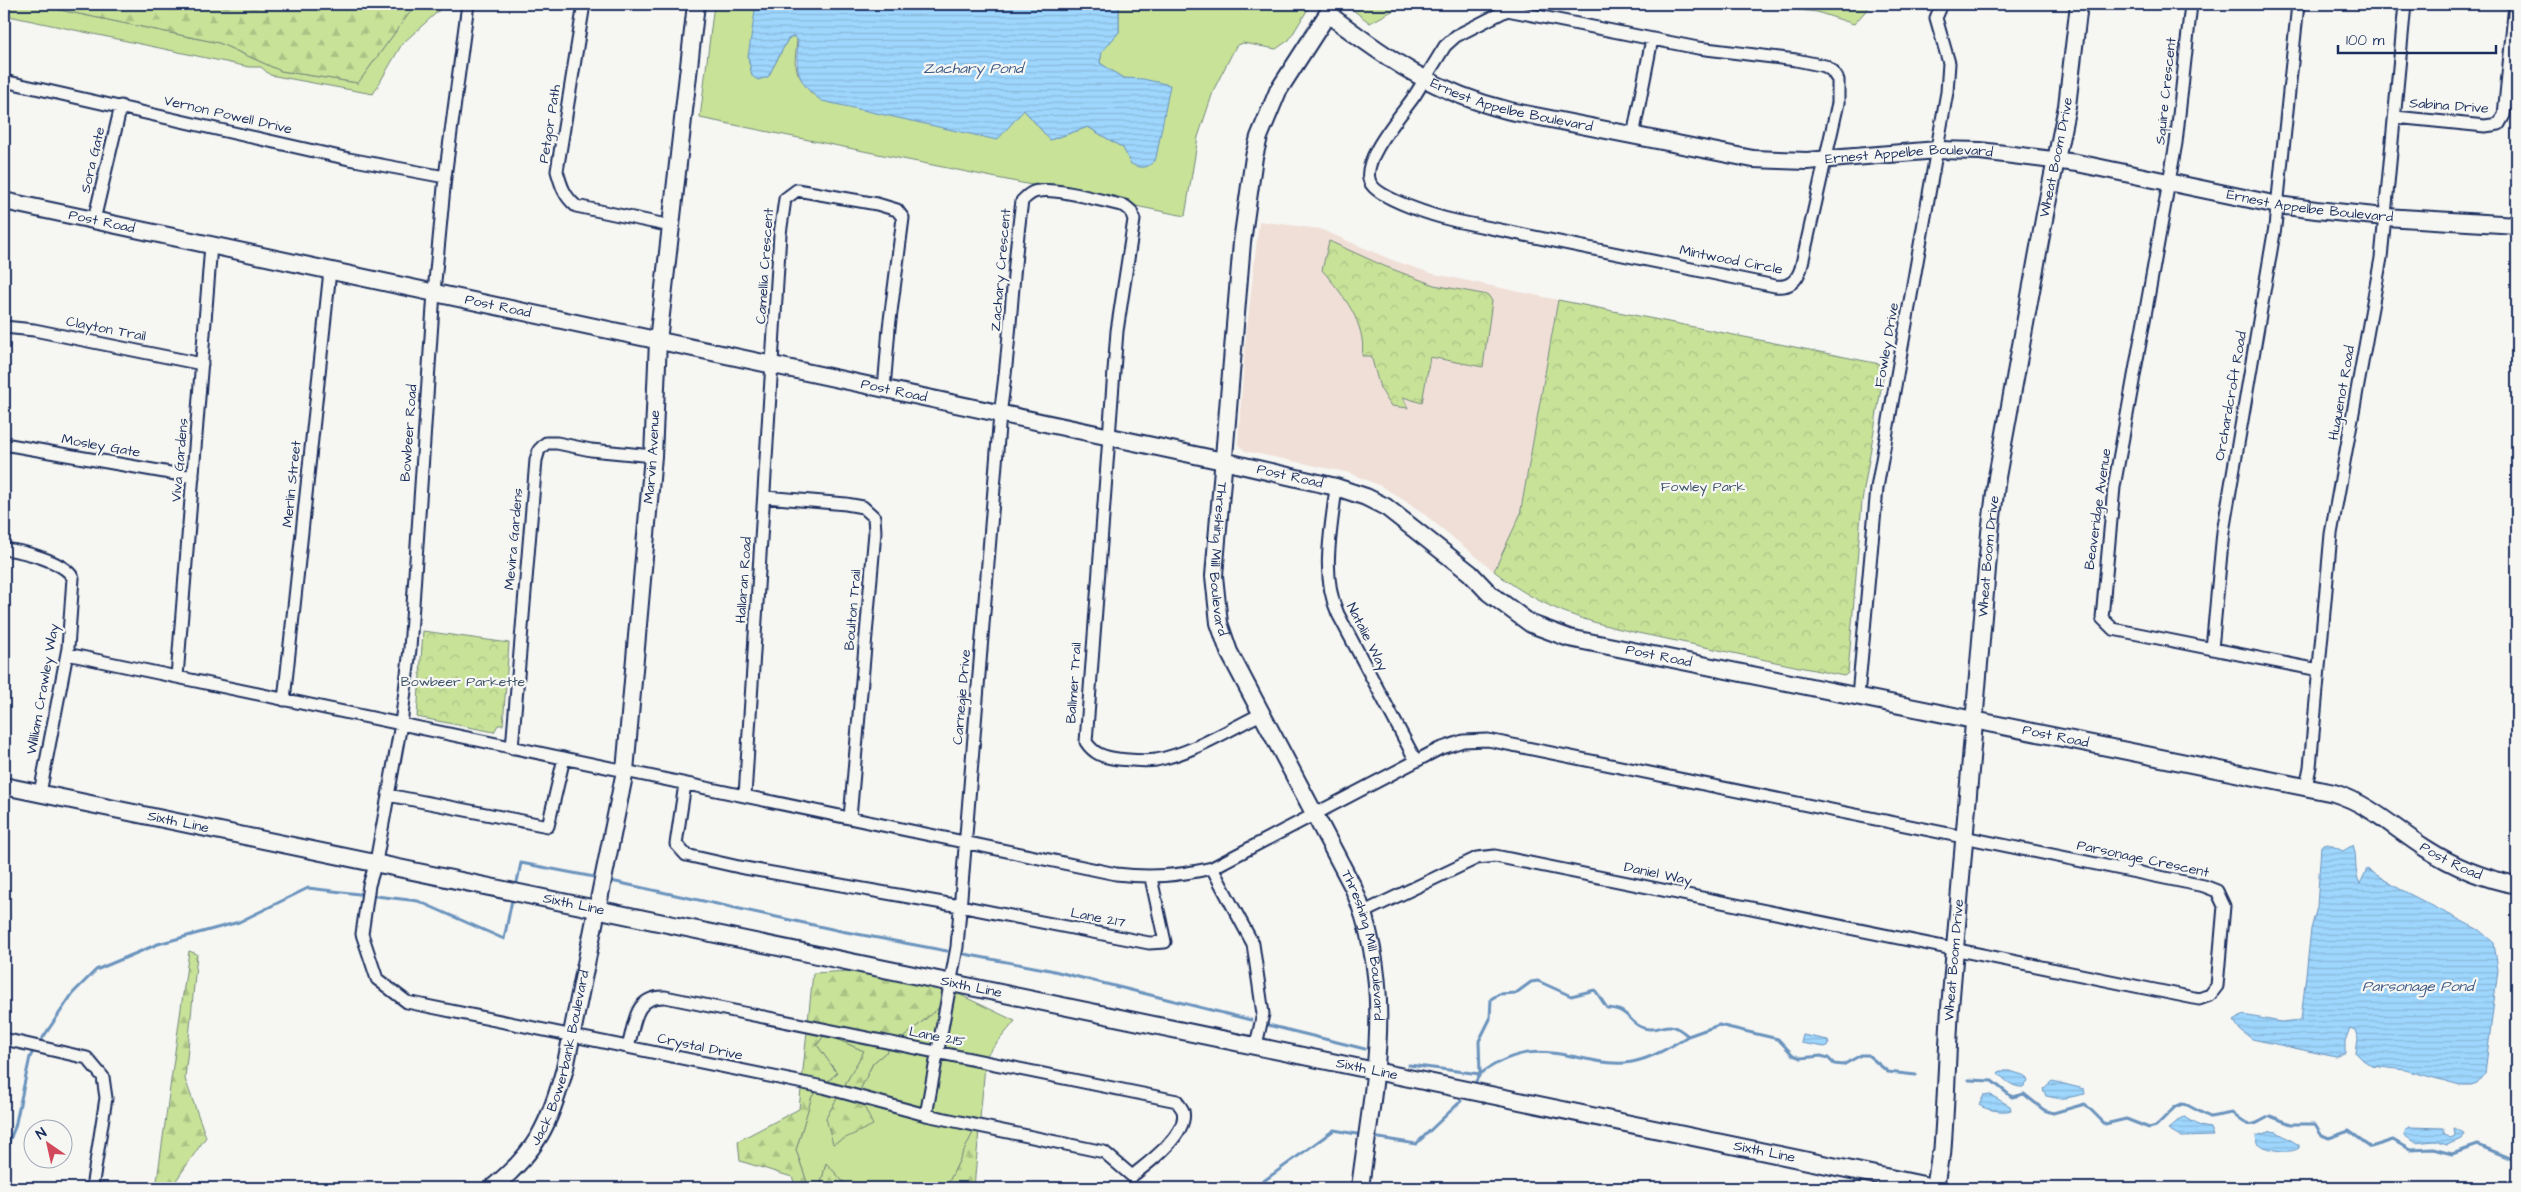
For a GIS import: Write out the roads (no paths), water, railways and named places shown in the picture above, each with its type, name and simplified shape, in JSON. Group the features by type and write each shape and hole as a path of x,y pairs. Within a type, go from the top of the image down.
{"street":[{"name":"Bowbeer Road","path":"376,862 401,724 410,649 434,292 445,177 468,4"},
{"name":"Petgor Path","path":"584,4 557,171 562,188 567,199 576,206 671,226"},
{"name":"Marvin Avenue","path":"597,908 626,771 653,456 658,341 693,4"},
{"name":"Fowley Drive","path":"1858,696 1877,488 1948,86 1949,62 1936,18 1942,4"},
{"name":"Wheat Boom Drive","path":"1936,1188 1942,1116 1944,1115 1955,951 1990,533 1997,477 2071,86 2079,4"},
{"name":"Squire Crescent","path":"2169,182 2178,128 2191,4"},
{"name":"Orchardcroft Road","path":"2212,649 2225,518 2278,204 2298,4"},
{"name":"Huguenot Road","path":"2306,787 2310,767 2332,534 2381,258 2405,4"},
{"name":"Sabina Drive","path":"2395,117 2485,126 2499,124 2504,115 2514,4"},
{"name":"Ernest Appelbe Boulevard","path":"1331,9 1376,51 1424,81 1493,107 1753,159 1787,161 1826,160 1937,150 1980,150 2056,160 2278,204 2385,217 2517,225"},
{"name":"Threshing Mill Boulevard","path":"1331,9 1278,91 1261,130 1254,157 1242,242 1214,576 1219,623 1229,652 1364,912 1374,953 1379,989 1376,1070 1360,1188"},
{"name":"Mintwood Circle","path":"1506,10 1652,39 1703,49 1796,60 1828,68 1838,80 1840,92 1798,277 1788,286 1757,282 1449,219 1381,193 1370,181 1369,171 1386,133 1424,81 1445,46 1456,36 1506,10"},
{"path":"1633,136 1652,39"},
{"name":"Vernon Powell Drive","path":"4,82 121,106 349,158 445,177"},
{"name":"Sora Gate","path":"94,220 121,106"},
{"name":"Beaveridge Avenue","path":"2169,182 2114,487 2101,611 2102,618 2113,629 2319,670"},
{"name":"Camellia Crescent","path":"773,366 779,242 785,199 797,190 877,204 897,210 904,218 888,328 884,389"},
{"name":"Zachary Crescent","path":"1000,414 1009,350 1022,200 1037,191 1052,191 1094,199 1125,206 1131,211 1134,220 1117,331 1109,436"},
{"name":"Post Road","path":"4,201 1109,436 1336,487 1366,497 1392,512 1470,573 1489,593 1531,624 1569,638 2343,796 2366,806 2424,848 2455,865 2471,872 2517,885"},
{"name":"Viva Gardens","path":"177,677 211,245"},
{"name":"Merlin Street","path":"284,700 330,271"},
{"name":"Clayton Trail","path":"4,327 34,330 202,364"},
{"name":"Hallaran Road","path":"745,796 773,366"},
{"name":"Carnegie Drive","path":"926,1114 952,983 1000,414"},
{"name":"Ballmer Trail","path":"1109,436 1086,742 1093,752 1107,757 1136,761 1156,760 1199,745 1261,714"},
{"name":"Mevira Gardens","path":"512,748 536,460 539,450 546,443 557,443 590,450 653,456"},
{"name":"Mosley Gate","path":"4,444 193,477"},
{"name":"Natalie Way","path":"1336,487 1329,558 1329,587 1332,599 1338,614 1416,761"},
{"name":"Boulton Trail","path":"765,497 863,507 874,517 875,532 850,818"},
{"name":"William Crawley Way","path":"4,549 54,562 70,573 73,578 67,654 40,793"},
{"path":"67,654 1116,874 1151,878 1186,874 1212,868 1439,749 1463,741 1500,740 1965,838"},
{"path":"388,795 548,826 564,758"},
{"path":"685,784 676,844 686,855 739,867 960,906"},
{"name":"Sixth Line","path":"4,786 1936,1188"},
{"name":"Parsonage Crescent","path":"1955,951 2193,999 2205,999 2210,995 2218,981 2224,906 2217,891 2204,886 1965,838"},
{"name":"Daniel Way","path":"1364,912 1477,858 1495,856 1955,951"},
{"name":"Crystal Drive","path":"376,862 369,885 362,934 377,979 407,1002 571,1037 824,1087 926,1114 1104,1152 1132,1176"},
{"path":"1212,868 1253,944 1263,1014 1256,1045"},
{"name":"Lane 217","path":"960,906 1149,943 1165,942 1151,878"},
{"name":"Jack Bowerbank Boulevard","path":"492,1188 512,1172 532,1150 544,1130 555,1104 571,1037 597,908"},
{"name":"Lane 215","path":"628,1047 639,1006 650,998 657,997 1176,1101 1183,1112 1180,1130 1152,1161 1132,1176"},
{"path":"4,1039 86,1058 103,1077 106,1098 92,1188"}],"water":[{"name":"Zachary Pond","path":"756,4 1119,4 1119,32 1102,52 1100,63 1123,78 1143,79 1170,85 1156,158 1145,167 1131,164 1123,148 1088,127 1050,140 1024,110 997,140 822,101 807,88 799,75 797,60 798,41 794,36 788,39 768,77 758,80 752,76 748,57"},
{"name":"Parsonage Pond","path":"2328,844 2343,851 2353,845 2360,884 2367,869 2398,888 2479,930 2494,943 2498,970 2485,1073 2477,1083 2460,1085 2405,1070 2372,1066 2356,1053 2358,1039 2355,1030 2350,1028 2345,1041 2345,1053 2336,1057 2252,1039 2240,1030 2234,1021 2243,1015 2281,1022 2301,1020 2311,929 2317,907 2321,846"},
{"path":"1803,1035 1828,1040 1829,1045 1825,1047 1801,1043"},
{"path":"2000,1071 2010,1071 2026,1076 2028,1082 2023,1087 2016,1086 2003,1078 1998,1073"},
{"path":"2052,1081 2084,1089 2085,1094 2061,1099 2046,1096 2043,1089"},
{"path":"1989,1094 2010,1106 2011,1110 1995,1110 1979,1105 1984,1095"},
{"path":"2185,1117 2200,1126 2210,1128 2213,1136 2182,1137 2168,1129"},
{"path":"2410,1127 2444,1128 2444,1133 2450,1138 2455,1136 2454,1128 2464,1133 2461,1139 2447,1145 2434,1141 2415,1143 2404,1135 2406,1129"},
{"path":"2271,1131 2277,1132 2299,1145 2299,1148 2284,1151 2266,1148 2257,1144 2256,1136"}],"waterway":[{"path":"517,882 521,863 594,877"},
{"path":"611,881 841,931 947,951"},
{"path":"38,1045 73,993 96,970 158,944 239,922 308,888 418,901 504,939 512,900"},
{"path":"964,954 1050,970 1251,1020"},
{"path":"1476,1081 1480,1074 1479,1041 1490,1019 1491,999 1499,994 1516,993 1531,982 1538,981 1571,996 1595,990 1607,1008 1625,1013 1634,1023 1644,1028 1656,1029 1669,1026 1680,1030 1688,1036 1719,1025 1778,1039 1793,1055 1801,1058 1821,1056 1828,1058 1834,1064 1843,1065 1861,1055 1868,1055 1888,1072 1916,1075"},
{"path":"1268,1025 1365,1049"},
{"path":"1409,1065 1480,1074 1507,1059 1519,1055 1543,1052 1603,1062 1626,1063 1654,1055 1688,1036"},
{"path":"4,1154 15,1127 30,1057 34,1050"},
{"path":"1969,1080 1992,1081 2012,1097 2024,1094 2044,1110 2053,1113 2085,1104 2105,1124 2126,1119 2149,1128 2156,1126 2175,1107 2182,1104 2210,1117 2232,1113 2250,1125 2270,1116 2291,1124 2315,1124 2322,1135 2329,1138 2349,1131 2371,1147 2393,1140 2410,1150 2433,1149 2452,1154 2478,1145 2517,1161"},
{"path":"1373,1137 1416,1144 1461,1101"},
{"path":"1254,1188 1334,1130 1362,1135"}],"park label":[{"name":"Fowley Park","path":"1703,487"},
{"name":"Bowbeer Parkette","path":"463,682"}]}
